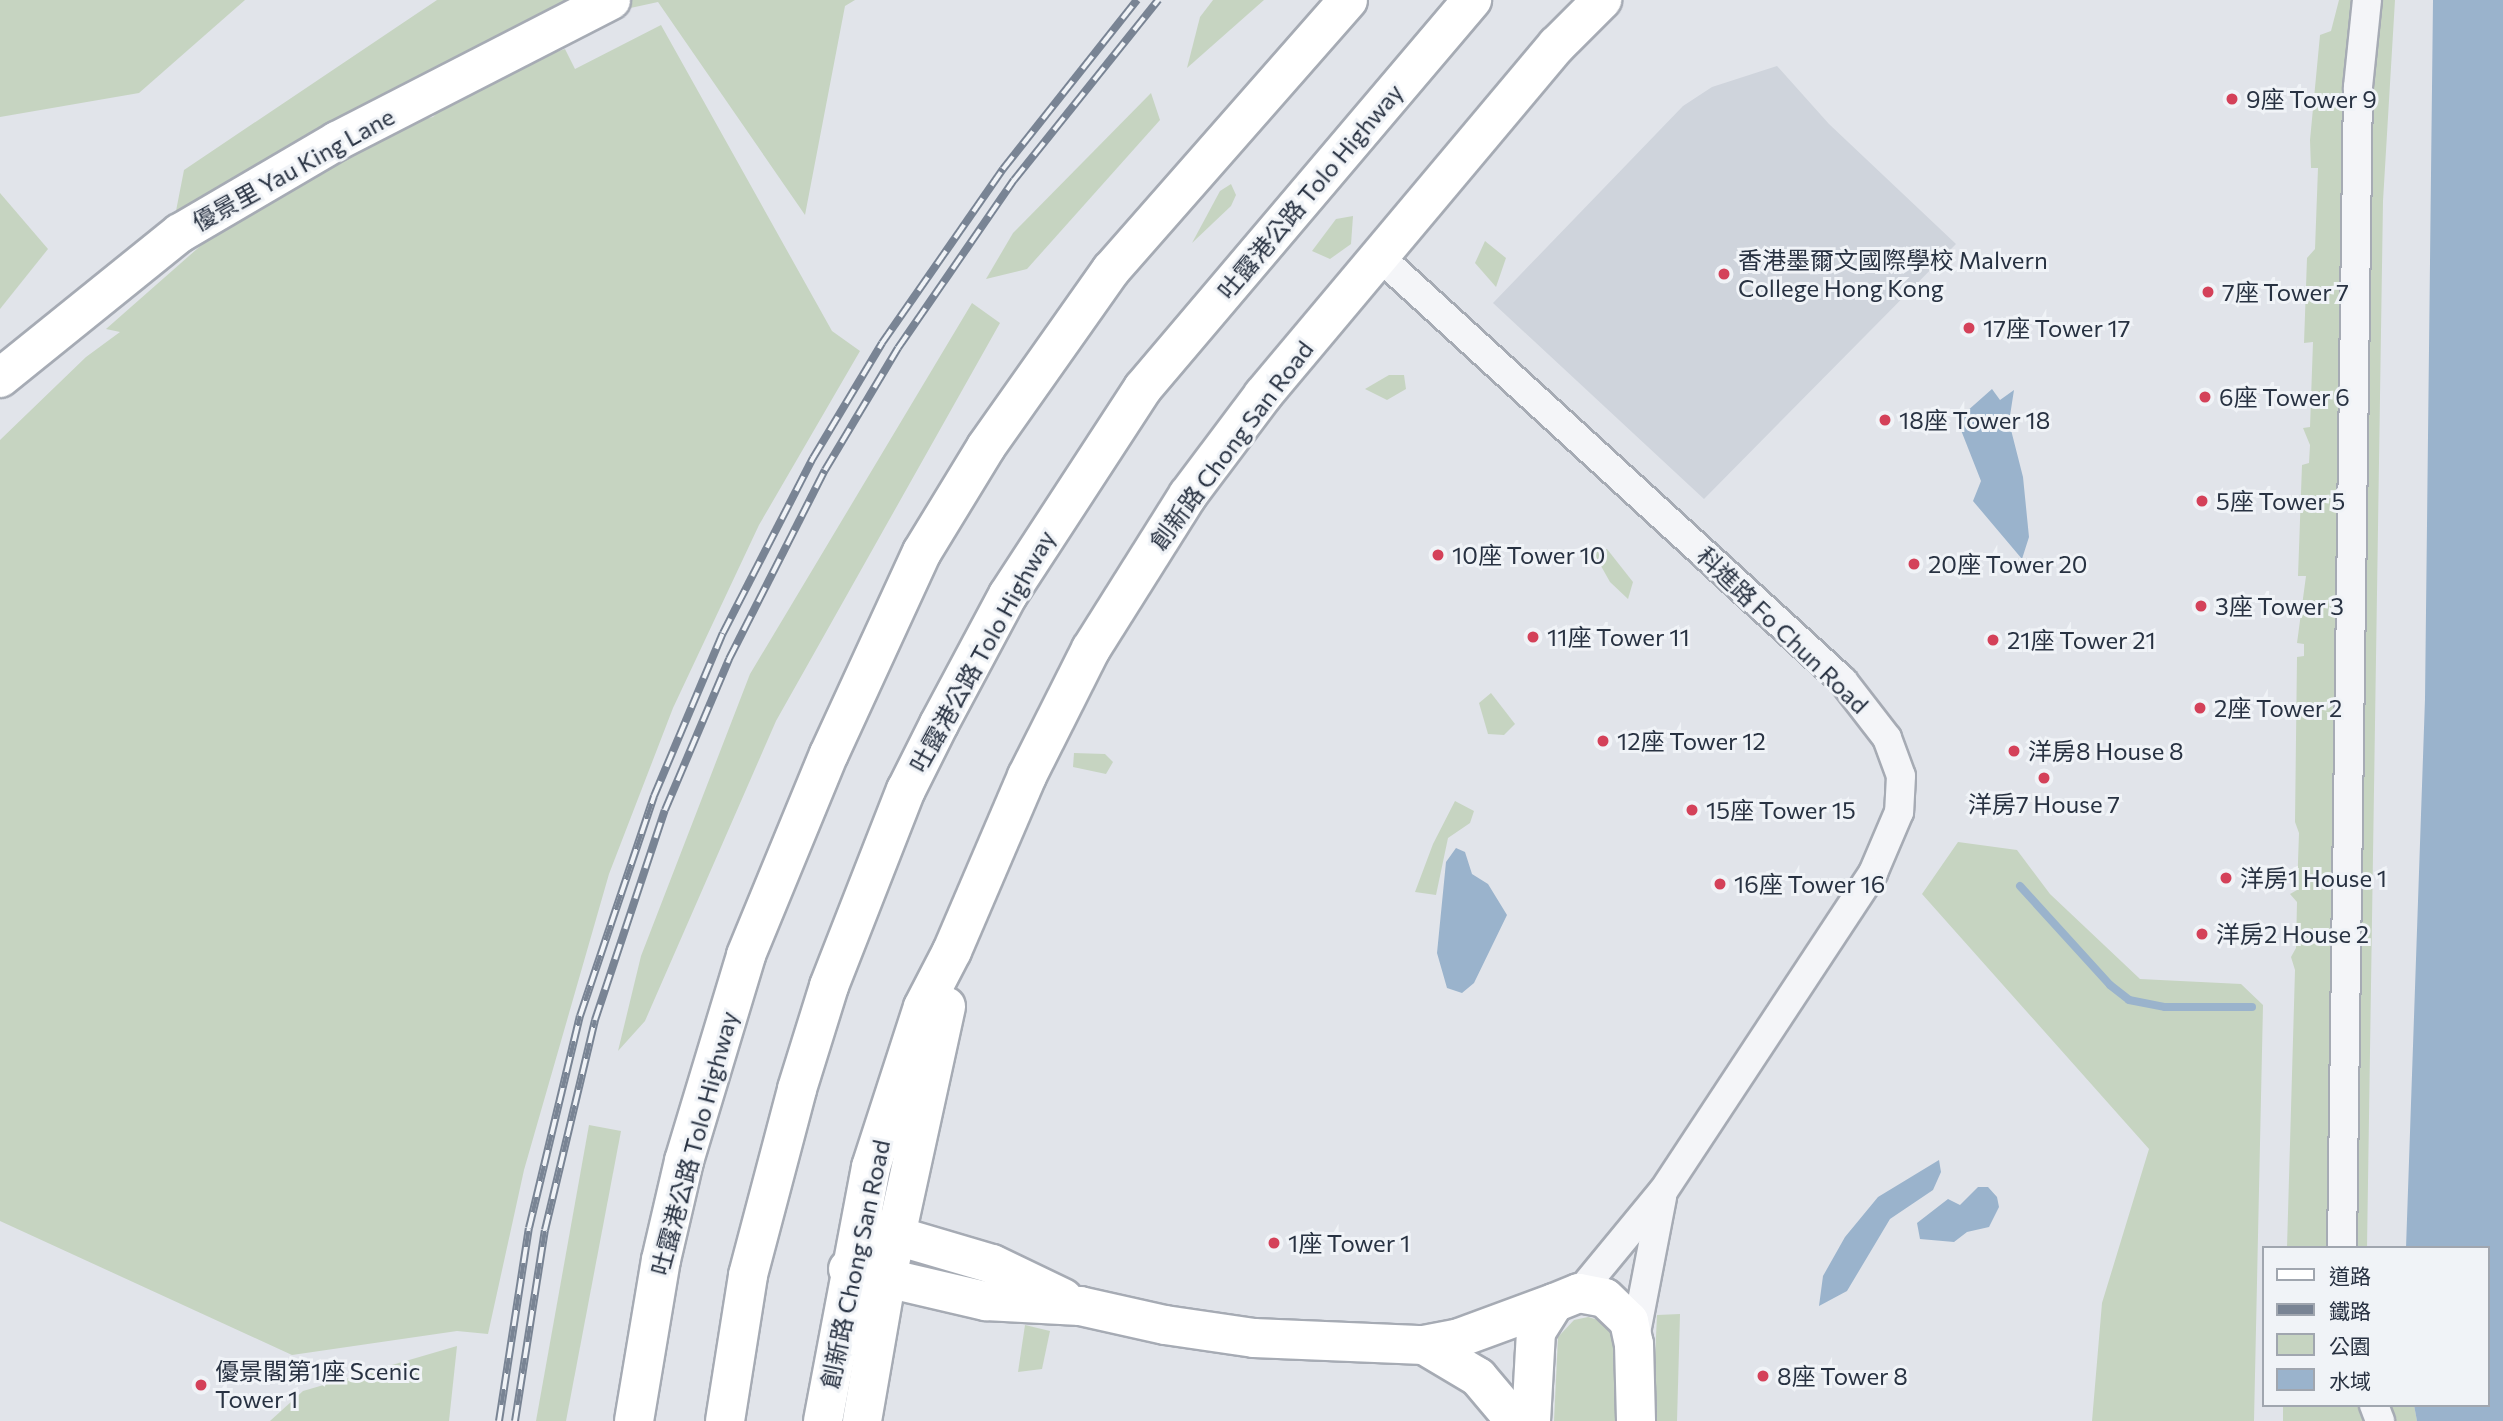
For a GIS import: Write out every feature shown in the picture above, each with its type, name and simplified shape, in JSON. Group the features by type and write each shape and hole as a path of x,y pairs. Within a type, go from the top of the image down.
{"main road":[{"name":"優景里 Yau King Lane","path":"0,378 180,233 337,141 611,0"},
{"name":"吐露港公路 Tolo Highway","path":"634,1421 650,1318 684,1161 746,955 829,754 922,552 986,447 1111,270 1348,0"},
{"name":"吐露港公路 Tolo Highway","path":"725,1421 738,1333 769,1185 825,999 906,790 939,723 1009,595 1143,388 1472,0"},
{"path":"1440,36 1485,0"},
{"name":"創新路 Chong San Road","path":"823,1421 848,1269 871,1167 923,1007 952,951 1027,776 1091,649 1142,565 1263,395 1557,46 1602,0"},
{"name":"創新路 Chong San Road","path":"862,1421 896,1234 945,1016 952,951"},
{"path":"858,1225 992,1264 1080,1306"},
{"path":"848,1269 986,1301 1080,1306 1165,1325 1254,1338 1424,1345 1459,1338 1567,1298"},
{"name":"科進路 Fo Chun Road","path":"1531,1421 1536,1332 1567,1298 1615,1303 1629,1321 1634,1344 1636,1421"},
{"path":"1424,1345 1478,1377 1515,1421"}],"street":[{"path":"2342,1246 2358,87 2367,0"},
{"name":"科進路 Fo Chun Road","path":"1380,257 1843,681 1887,738 1901,776 1899,812 1873,873 1663,1191 1567,1298"},
{"name":"科進路 Fo Chun Road","path":"1634,1344 1663,1191"}],"shaded area":[{"name":"香港墨爾文國際學校 Malvern College Hong Kong","path":"1777,66 1829,124 1956,244 1704,499 1493,303 1683,106 1712,87"}],"green space":[{"path":"0,0 245,0 139,93 0,117"},
{"path":"437,0 855,0 845,6 805,215 658,2 520,32 176,211 184,170"},
{"path":"1213,0 1264,0 1187,68 1200,17"},
{"path":"2339,0 2395,0 2383,201 2367,1246 2287,1246 2295,970 2291,957 2296,948 2297,902 2290,894 2297,890 2299,833 2295,822 2297,657 2304,656 2304,644 2297,643 2306,576 2298,576 2302,465 2309,463 2310,445 2303,428 2310,427 2313,342 2304,343 2307,258 2315,249 2318,168 2311,168 2310,140 2320,35 2331,31"},
{"path":"661,25 832,331 860,351 759,525 673,708 609,874 524,1170 488,1334 457,1331 292,1355 0,1221 0,440 86,357 120,332 106,329 206,241 386,127 433,117 465,83 565,49 575,69"},
{"path":"1151,93 1160,120 1027,269 986,279 1013,233"},
{"path":"1231,184 1236,195 1231,206 1192,243 1220,191"},
{"path":"0,193 48,249 0,309"},
{"path":"1353,216 1351,244 1330,259 1312,251 1336,219"},
{"path":"1485,241 1506,258 1496,287 1475,263"},
{"path":"972,303 1000,323 776,721 645,1021 618,1051 641,956 750,674"},
{"path":"1389,375 1404,375 1406,389 1387,400 1365,389"},
{"path":"1607,549 1633,582 1628,599 1610,582 1592,550"},
{"path":"1491,693 1515,724 1504,735 1488,734 1479,703"},
{"path":"1074,753 1105,754 1113,762 1106,774 1073,767"},
{"path":"1455,801 1474,811 1470,823 1448,838 1436,895 1415,892 1433,844"},
{"path":"1958,842 2017,850 2050,894 2140,979 2241,984 2263,1005 2254,1421 2092,1421 2102,1303 2149,1149 1922,894"},
{"path":"589,1125 621,1131 566,1421 536,1421"},
{"path":"1680,1314 1677,1421 1652,1421 1657,1315"},
{"path":"1588,1317 1602,1321 1616,1337 1616,1421 1554,1421 1558,1337 1574,1320"},
{"path":"1025,1325 1050,1331 1042,1369 1018,1372"},
{"path":"457,1346 449,1421 270,1421 303,1391"},
{"path":"2283,1407 2414,1407 2417,1421 2283,1421"}],"water":[{"path":"2433,0 2503,0 2503,1421 2417,1421 2414,1407 2489,1407 2489,1246 2406,1246 2425,699"},
{"path":"1992,389 2000,400 2014,390 2009,422 2023,477 2029,537 2022,559 1973,501 1981,481 1957,420"},
{"path":"1456,848 1465,852 1472,874 1488,884 1507,915 1474,983 1462,993 1447,988 1437,953 1446,862"},
{"path":"1939,1160 1941,1172 1933,1190 1890,1219 1847,1291 1819,1306 1823,1276 1845,1237 1878,1197"},
{"path":"1978,1187 1988,1187 1997,1197 1999,1207 1989,1227 1967,1232 1954,1242 1920,1239 1917,1223 1948,1199 1960,1205"}],"waterway":[{"path":"2020,886 2110,985 2129,1000 2165,1007 2252,1007"}],"railway":[{"path":"499,1421 529,1228 580,1016 654,796 723,633 813,458 882,343 1003,169 1137,0"},
{"path":"515,1421 545,1230 595,1020 665,810 729,659 825,470 898,348 1014,180 1158,0"}],"place":[{"name":"9座 Tower 9","path":"2232,99"},
{"name":"香港墨爾文國際學校 Malvern College Hong Kong","path":"1724,274"},
{"name":"7座 Tower 7","path":"2208,292"},
{"name":"17座 Tower 17","path":"1969,328"},
{"name":"6座 Tower 6","path":"2205,397"},
{"name":"18座 Tower 18","path":"1885,420"},
{"name":"5座 Tower 5","path":"2202,501"},
{"name":"10座 Tower 10","path":"1438,555"},
{"name":"20座 Tower 20","path":"1914,564"},
{"name":"3座 Tower 3","path":"2201,606"},
{"name":"11座 Tower 11","path":"1533,637"},
{"name":"21座 Tower 21","path":"1993,640"},
{"name":"2座 Tower 2","path":"2200,708"},
{"name":"12座 Tower 12","path":"1603,741"},
{"name":"洋房8 House 8","path":"2014,751"},
{"name":"洋房7 House 7","path":"2044,778"},
{"name":"15座 Tower 15","path":"1692,810"},
{"name":"洋房1 House 1","path":"2226,878"},
{"name":"16座 Tower 16","path":"1720,884"},
{"name":"洋房2 House 2","path":"2202,934"},
{"name":"1座 Tower 1","path":"1274,1243"},
{"name":"8座 Tower 8","path":"1763,1376"},
{"name":"優景閣第1座 Scenic Tower 1","path":"201,1385"}]}
